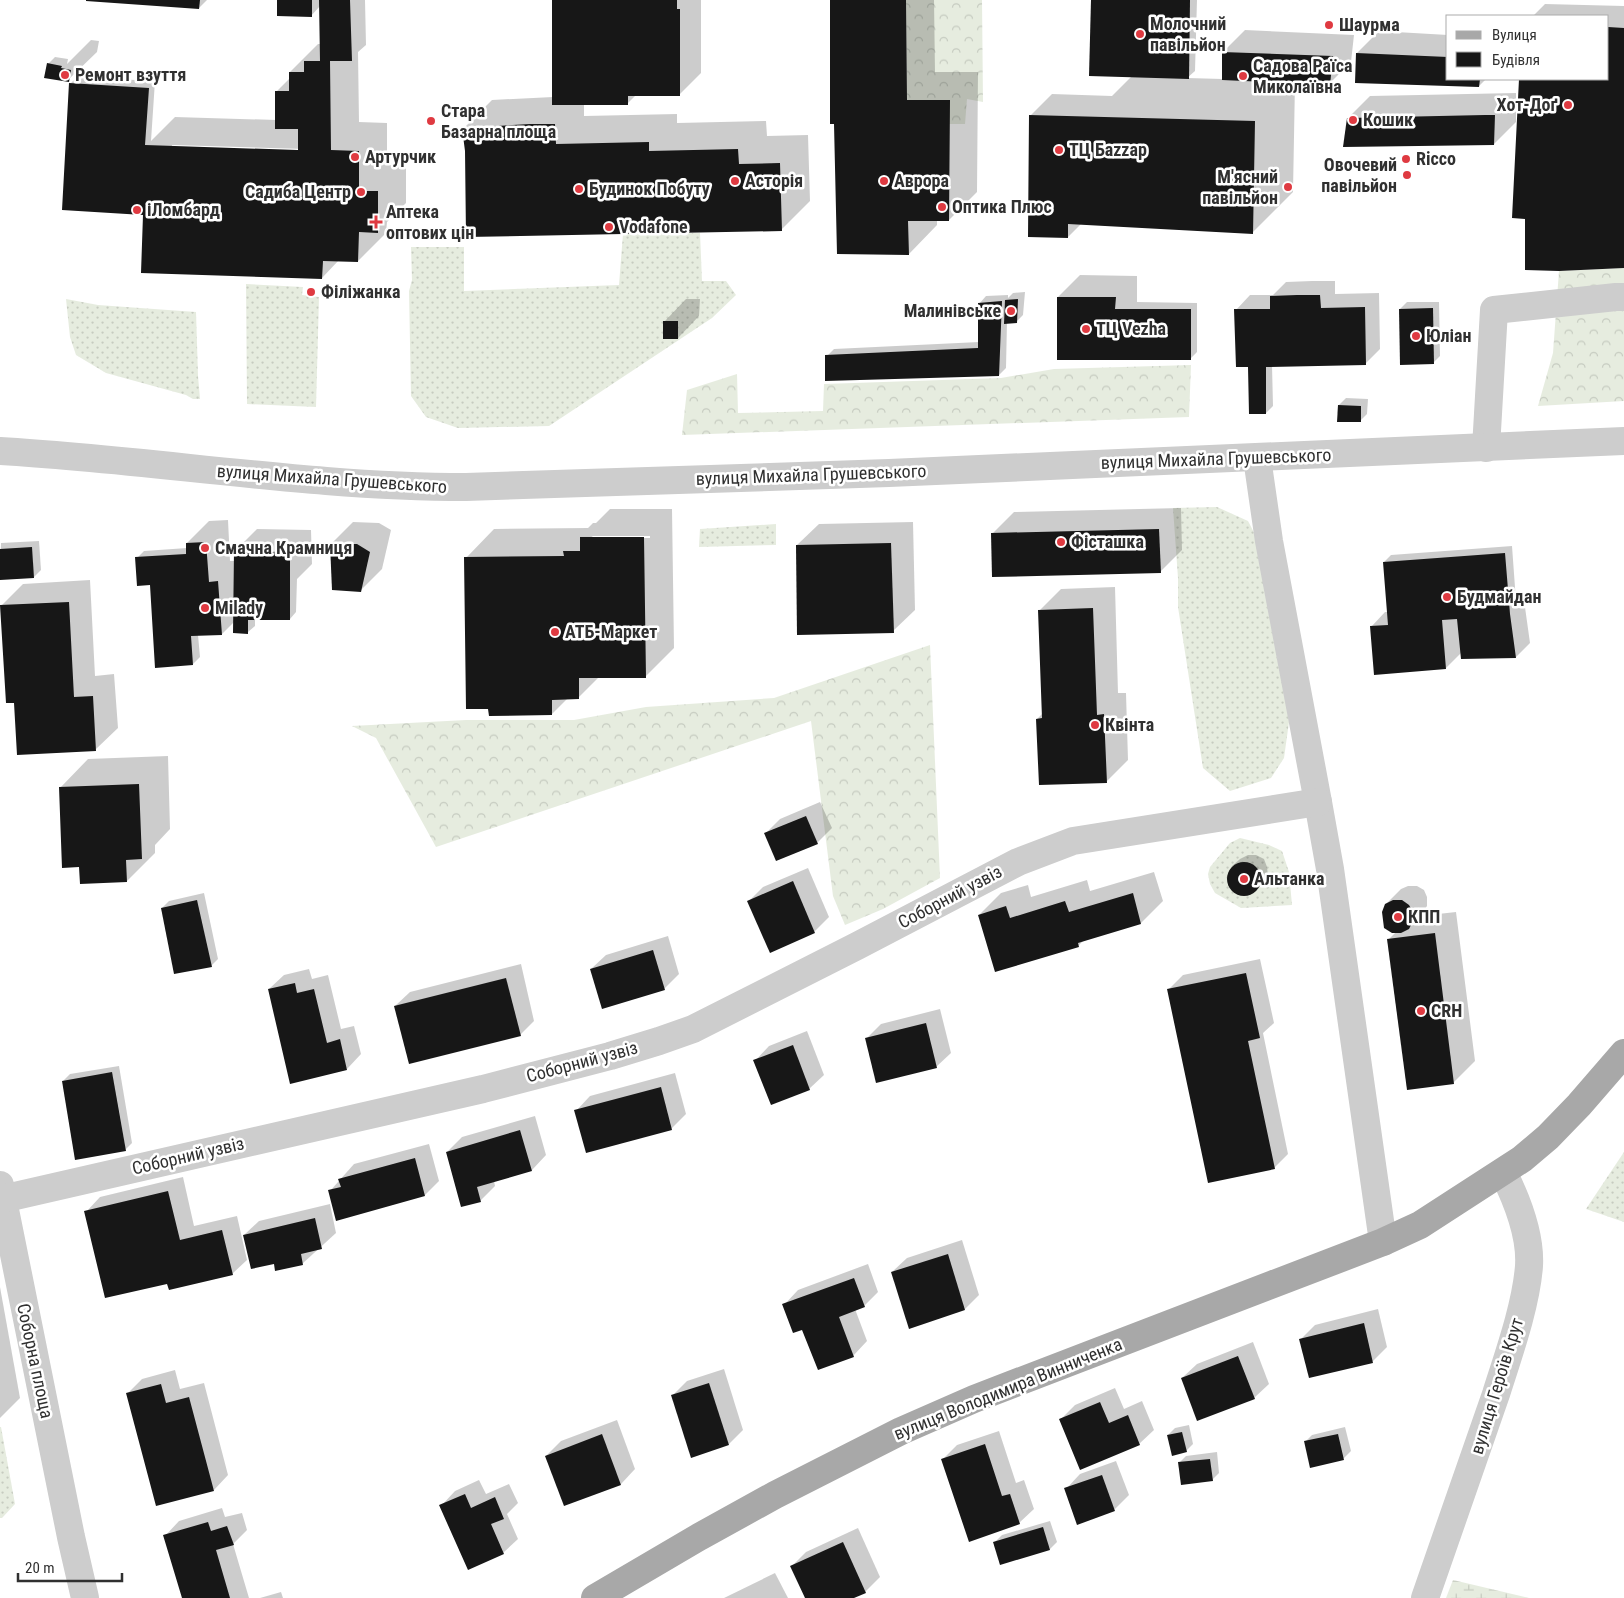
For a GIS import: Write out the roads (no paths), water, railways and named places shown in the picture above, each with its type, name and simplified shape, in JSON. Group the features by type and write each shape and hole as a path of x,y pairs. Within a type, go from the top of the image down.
{"main road":[{"name":"вулиця Володимира Винниченка","path":"595,1598 767,1499 901,1431 974,1399 1383,1242 1420,1225 1522,1159 1548,1137 1579,1105 1624,1053"}],"street":[{"path":"1486,448 1494,310 1616,297 1624,298"},
{"name":"вулиця Михайла Грушевського","path":"0,451 59,455 317,481 433,487 520,486 879,473 1624,441"},
{"path":"1257,458 1269,541 1330,869 1383,1242"},
{"name":"Соборний узвіз","path":"1,1192 483,1089 610,1056 693,1028 757,997 1018,862 1073,840 1318,802"},
{"name":"вулиця Героїв Крут","path":"1425,1598 1487,1420 1523,1301 1529,1265 1527,1242 1514,1195 1503,1172"},
{"name":"Соборна площа","path":"1,1192 85,1598"}],"place":[{"name":"Шаурма","path":"1329,25"},
{"name":"Молочний павільйон","path":"1140,34"},
{"name":"Ремонт взуття","path":"65,75"},
{"name":"Садова Раїса Миколаївна","path":"1243,76"},
{"name":"Хот-Доґ","path":"1568,105"},
{"name":"Кошик","path":"1353,120"},
{"name":"Стара Базарна площа","path":"431,121"},
{"name":"ТЦ Баzzар","path":"1059,150"},
{"name":"Артурчик","path":"355,157"},
{"name":"Ricco","path":"1406,159"},
{"name":"Овочевий павільйон","path":"1407,175"},
{"name":"Асторія","path":"735,181"},
{"name":"Аврора","path":"884,181"},
{"name":"М'ясний павільйон","path":"1288,187"},
{"name":"Будинок Побуту","path":"579,189"},
{"name":"Садиба Центр","path":"361,192"},
{"name":"Оптика Плюс","path":"942,207"},
{"name":"іЛомбард","path":"137,210"},
{"name":"Аптека оптових цін","path":"376,222"},
{"name":"Vodafone","path":"609,227"},
{"name":"Філіжанка","path":"311,292"},
{"name":"Малинівське","path":"1011,311"},
{"name":"ТЦ Vezha","path":"1086,329"},
{"name":"Юліан","path":"1416,336"},
{"name":"Фісташка","path":"1061,542"},
{"name":"Смачна Крамниця","path":"205,548"},
{"name":"Будмайдан","path":"1447,597"},
{"name":"Milady","path":"205,608"},
{"name":"АТБ-Маркет","path":"555,632"},
{"name":"Квінта","path":"1095,725"},
{"name":"Альтанка","path":"1244,879"},
{"name":"КПП","path":"1398,917"},
{"name":"CRH","path":"1421,1011"}]}
